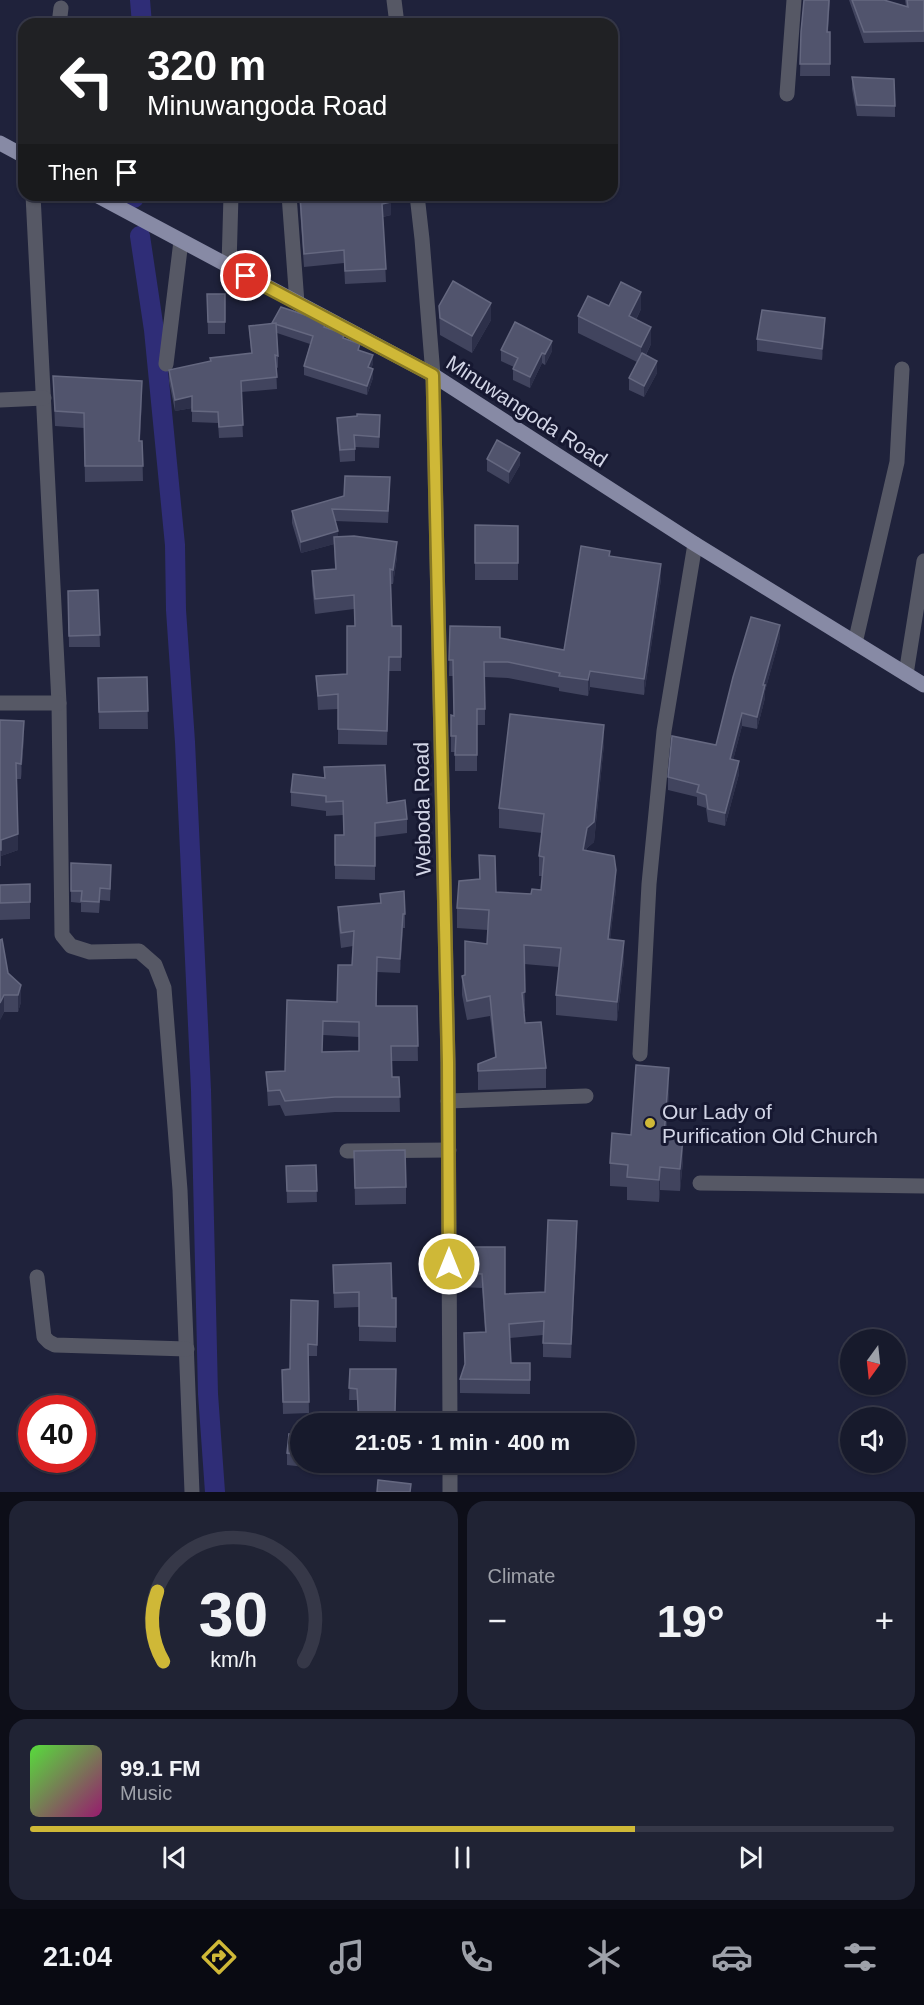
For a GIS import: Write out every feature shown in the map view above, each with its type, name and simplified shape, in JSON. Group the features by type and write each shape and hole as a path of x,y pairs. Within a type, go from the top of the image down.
{"main road":[{"path":"0,143 18,153"},
{"name":"Minuwangoda Road","path":"107,201 433,375 695,544 924,685"}],"street":[{"path":"394,0 396,18"},
{"path":"787,94 794,0"},
{"path":"60,18 61,8"},
{"path":"33,201 59,703 62,935 71,946 90,952 140,951 155,965 164,988 180,1190 192,1492"},
{"path":"229,266 231,201"},
{"path":"289,201 297,303"},
{"name":"Weboda Road","path":"418,201 433,375 448,1101 450,1413"},
{"path":"166,364 180,241"},
{"path":"855,643 897,462 902,369"},
{"path":"0,400 44,398"},
{"path":"640,1054 649,884 664,731 695,544"},
{"path":"906,674 924,561"},
{"path":"0,703 59,703"},
{"path":"448,1101 586,1096"},
{"path":"347,1151 448,1150"},
{"path":"700,1183 924,1186"},
{"path":"37,1277 44,1337 55,1345 187,1349"},
{"path":"450,1473 450,1492"}],"building":[{"path":"804,0 829,0 827,32 830,32 830,64 800,64"},
{"path":"852,0 884,0 908,7 907,0 924,0 924,31 864,32"},
{"path":"852,77 894,79 895,106 857,105"},
{"path":"300,201 391,201 382,204 386,269 345,271 344,250 304,254"},
{"path":"453,281 491,303 472,336 440,318 439,306"},
{"path":"621,282 641,292 629,316 651,327 641,347 578,316 588,296 609,306"},
{"path":"207,294 225,294 225,322 208,322"},
{"path":"281,307 326,322 324,327 344,334 343,338 360,344 358,350 373,355 368,367 373,369 367,386 304,366 313,336 272,323"},
{"path":"762,310 825,318 822,349 757,339"},
{"path":"515,322 552,341 545,354 542,353 530,377 513,369 518,358 501,350"},
{"path":"276,323 277,377 241,381 243,425 219,427 218,412 192,411 192,396 175,400 169,370 211,361 210,358 252,353 249,326"},
{"path":"642,353 657,361 644,386 629,378"},
{"path":"53,376 142,381 139,441 142,441 143,466 85,466 84,413 55,411"},
{"path":"357,414 380,415 379,437 354,435 355,449 340,450 337,418 357,416"},
{"path":"497,440 520,453 509,472 487,459"},
{"path":"345,476 390,477 388,511 332,509 338,531 301,542 292,511 344,496"},
{"path":"475,525 518,526 518,563 475,563"},
{"path":"354,536 397,542 393,570 390,569 392,626 401,626 401,657 389,657 387,731 338,729 338,694 318,696 316,676 347,674 347,626 355,626 354,595 315,599 312,571 336,569 334,537"},
{"path":"581,546 610,551 609,556 661,564 644,679 590,671 588,680 559,676 560,673 508,662 484,662 485,709 477,709 477,755 455,755 456,736 451,736 451,715 454,716 453,660 449,660 450,626 500,627 500,638 564,650"},
{"path":"98,590 100,635 69,636 68,591"},
{"path":"751,617 780,625 763,685 765,685 757,717 742,713 730,759 739,761 725,813 708,809 706,795 697,792 699,785 668,777 672,736 716,745"},
{"path":"147,677 148,711 99,712 98,678"},
{"path":"510,714 604,725 594,822 587,828 583,850 614,856 616,870 608,939 624,941 617,1002 556,995 561,948 524,945 525,992 522,993 525,1023 541,1022 546,1068 478,1071 478,1064 496,1057 490,996 467,1001 462,976 465,975 465,941 487,944 489,910 457,908 459,881 480,879 479,855 495,856 496,892 531,894 532,889 541,890 544,857 539,856 544,814 499,808"},
{"path":"0,720 24,721 21,764 16,763 18,834 1,840 1,850 0,850"},
{"path":"385,765 387,803 405,800 407,819 375,823 375,866 335,865 335,835 344,835 343,801 326,802 326,796 291,792 293,774 325,778 324,767"},
{"path":"71,863 111,865 110,889 100,888 99,902 81,901 82,891 71,891"},
{"path":"30,884 30,902 0,903 0,885"},
{"path":"404,891 405,914 403,914 400,959 377,957 376,1006 417,1006 418,1046 391,1046 392,1077 399,1077 400,1097 335,1097 285,1101 280,1090 268,1091 266,1072 285,1071 287,1000 337,1002 338,965 352,965 354,931 341,933 338,907 381,903 380,894","holes":["323,1021 359,1022 359,1051 322,1052"]},
{"path":"2,939 8,973 21,985 18,995 4,995 0,1003 0,940"},
{"name":"Our Lady of Purification Old Church","path":"636,1065 669,1068 664,1137 683,1138 680,1169 660,1167 659,1180 627,1177 628,1165 610,1163 612,1133 631,1135"},
{"path":"405,1150 406,1187 355,1188 354,1151"},
{"path":"316,1165 317,1191 287,1191 286,1166"},
{"path":"548,1220 577,1221 571,1344 543,1343 544,1321 509,1324 511,1363 530,1363 530,1380 460,1379 465,1364 464,1333 486,1332 482,1274 463,1273 463,1247 505,1247 505,1294 545,1292"},
{"path":"391,1263 392,1298 396,1298 396,1327 359,1326 359,1292 334,1293 333,1265"},
{"path":"291,1300 318,1301 317,1345 308,1344 309,1402 283,1402 282,1370 290,1369"},
{"path":"350,1369 396,1369 395,1413 358,1413 357,1389 349,1388"},
{"path":"289,1434 290,1453 287,1453"},
{"path":"378,1480 411,1484 410,1492 377,1492"}],"waterway":[{"path":"140,0 142,18"},
{"path":"140,236 154,330 175,545 176,610 185,742 201,1090 208,1394 215,1492"}],"place":[{"name":"Our Lady of Purification Old Church","path":"650,1123"}],"route":[{"path":"246,276 433,375 448,1062 449,1264"}]}
